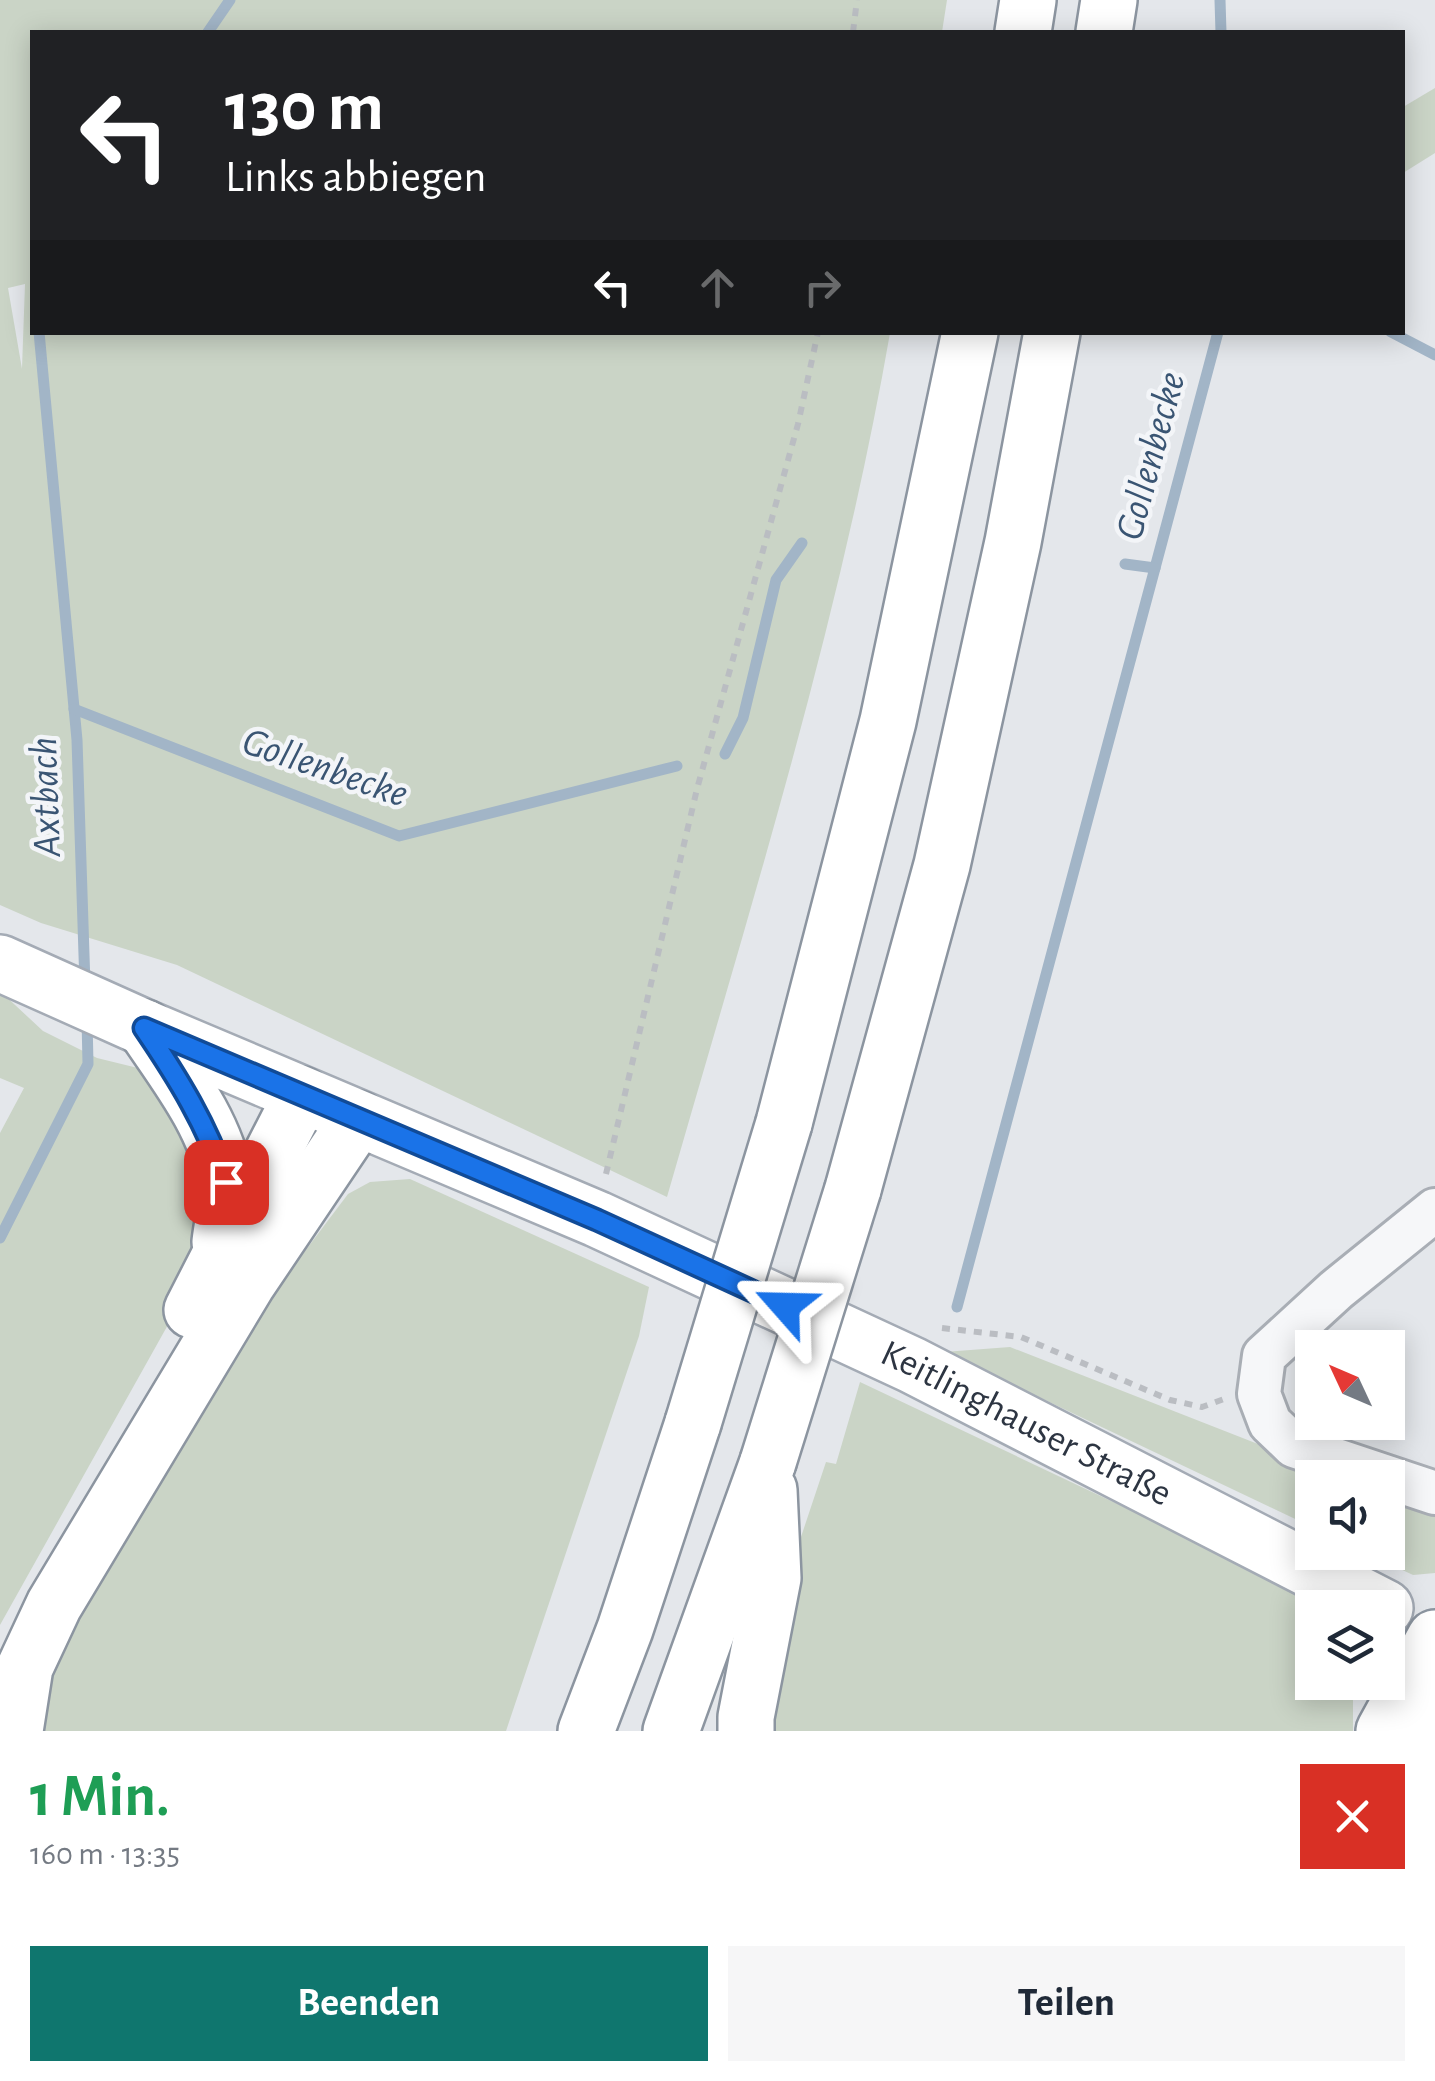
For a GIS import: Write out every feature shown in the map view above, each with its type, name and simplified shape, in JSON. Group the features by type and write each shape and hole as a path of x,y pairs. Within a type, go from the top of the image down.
{"main road":[{"path":"1023,30 1028,0"},
{"path":"1104,30 1109,0"},
{"path":"586,1731 625,1629 693,1424 784,1123 888,722 969,335"},
{"path":"671,1731 768,1462 853,1189 942,865 1013,542 1051,335"},
{"name":"Keitlinghauser Straße","path":"23,973 597,1220 912,1365 1334,1590"},
{"path":"130,1021 190,1097 214,1145 226,1182 218,1265"},
{"path":"0,1672 31,1595 218,1265 302,1095"},
{"path":"15,1731 25,1667 54,1605 247,1284 358,1119"},
{"path":"746,1731 773,1578 768,1462"},
{"name":"Keitlinghauser Straße","path":"1405,1619 1435,1636"},
{"path":"558,1731 625,1629"},
{"path":"1384,1731 1435,1636"},
{"path":"1370,1731 1371,1700"},
{"path":"1428,1731 1435,1719"}],"lane":[{"path":"1435,1210 1336,1290 1264,1356 1259,1394 1270,1424 1294,1446 1435,1492"}],"path":[{"path":"853,30 857,0"},
{"path":"597,1220 696,789 798,424 817,335"}],"green space":[{"path":"0,0 947,0 942,30 30,30 30,335 890,335 819,660 667,1197 177,965 41,923 0,905","holes":["25,284 22,369 8,288"]},
{"path":"1435,88 1435,153 1405,172 1405,106"},
{"path":"0,991 43,1031 97,1058 146,1070 209,1176 200,1256 169,1323 0,1625 0,1133 24,1088 0,1078"},
{"path":"410,1179 649,1287 639,1336 506,1731 26,1731 34,1671 210,1377 348,1194 370,1182"},
{"path":"1010,1347 1299,1460 1295,1460 1295,1519 944,1352"},
{"path":"860,1382 1280,1581 1295,1590 1295,1700 1353,1700 1353,1731 758,1731 789,1573 826,1462 836,1464"},
{"path":"1405,1502 1435,1514 1435,1573 1413,1575 1402,1570"}],"waterway":[{"name":"Axtbach","path":"209,30 230,0"},
{"path":"1220,0 1221,30"},
{"name":"Axtbach","path":"39,335 77,740 85,985"},
{"name":"Gollenbecke","path":"1125,564 1155,568 1217,335"},
{"name":"Gollenbecke","path":"1397,335 1435,355"},
{"name":"Gollenbecke","path":"725,754 743,718 776,580 802,543"},
{"path":"957,1307 1155,568"},
{"name":"Gollenbecke","path":"74,709 399,836 677,766"},
{"name":"Axtbach","path":"0,1238 88,1064 87,1019"}],"route":[{"path":"226,1182 214,1145 190,1097 144,1028 597,1220 785,1306"}]}
